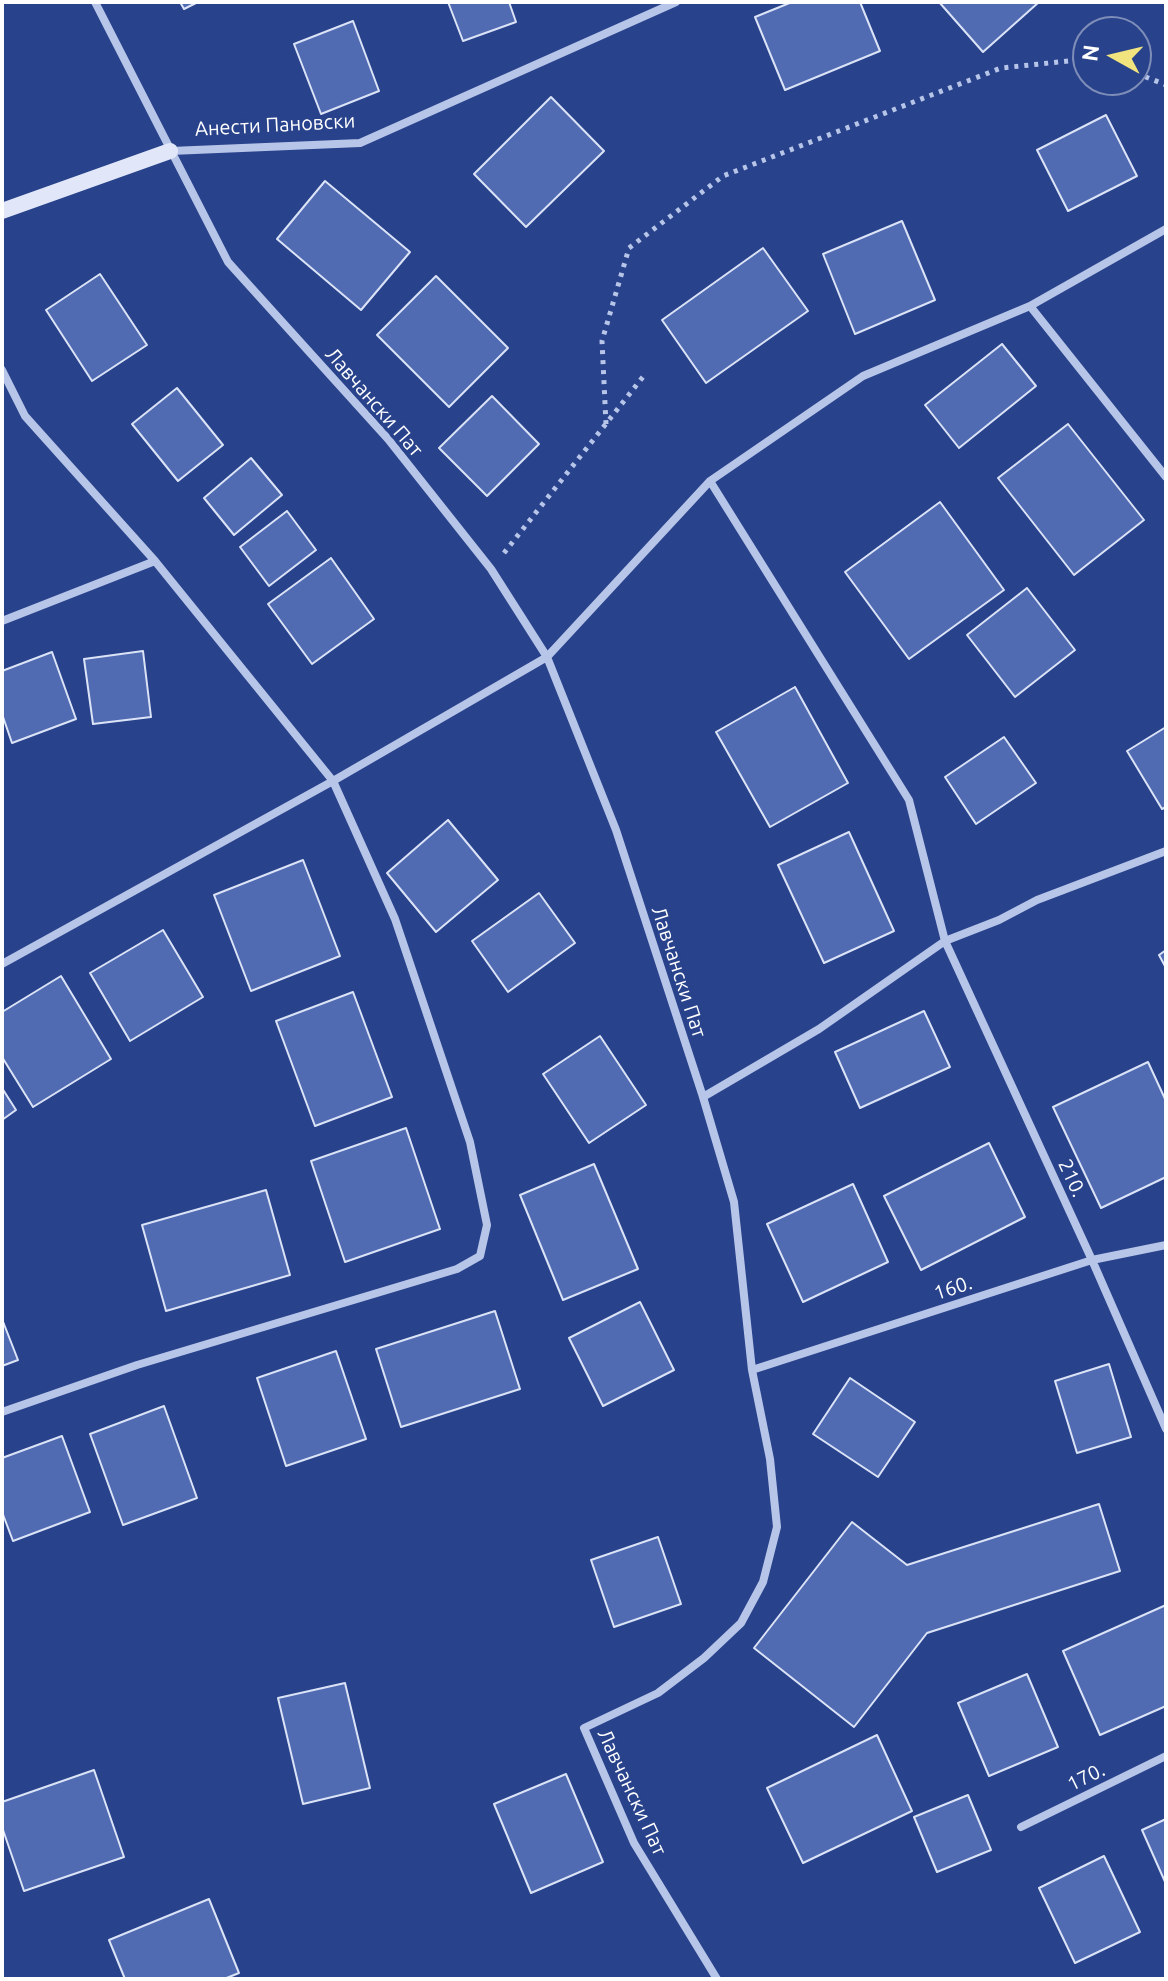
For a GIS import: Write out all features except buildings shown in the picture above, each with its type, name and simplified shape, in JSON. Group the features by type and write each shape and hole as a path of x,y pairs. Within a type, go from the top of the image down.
{"street":[{"name":"Лавчански Пат","path":"95,2 228,262 388,439 491,569 547,657 616,830 703,1097 734,1202 752,1370 770,1459 777,1527 763,1582 741,1623 704,1658 658,1693 584,1728 634,1843 717,1979"},
{"name":"Анести Пановски","path":"2,211 170,151 360,143 676,2"},
{"path":"2,964 333,781 547,657 710,481 863,376 1030,306 1166,229"},
{"path":"1030,306 1166,477"},
{"path":"2,370 25,416 155,561 333,781 395,919 470,1142 487,1225 480,1256 457,1269 137,1365 2,1412"},
{"name":"210.","path":"710,481 909,800 945,941 1166,1429"},
{"path":"2,621 155,561"},
{"path":"703,1097 819,1029 945,941 999,920 1037,900 1166,851"},
{"name":"160.","path":"752,1370 1092,1260 1166,1245"},
{"name":"170.","path":"1021,1827 1166,1756"}],"path":[{"path":"606,424 602,341 629,248 723,176 1001,68 1072,61"},
{"path":"491,569 646,373"}]}
